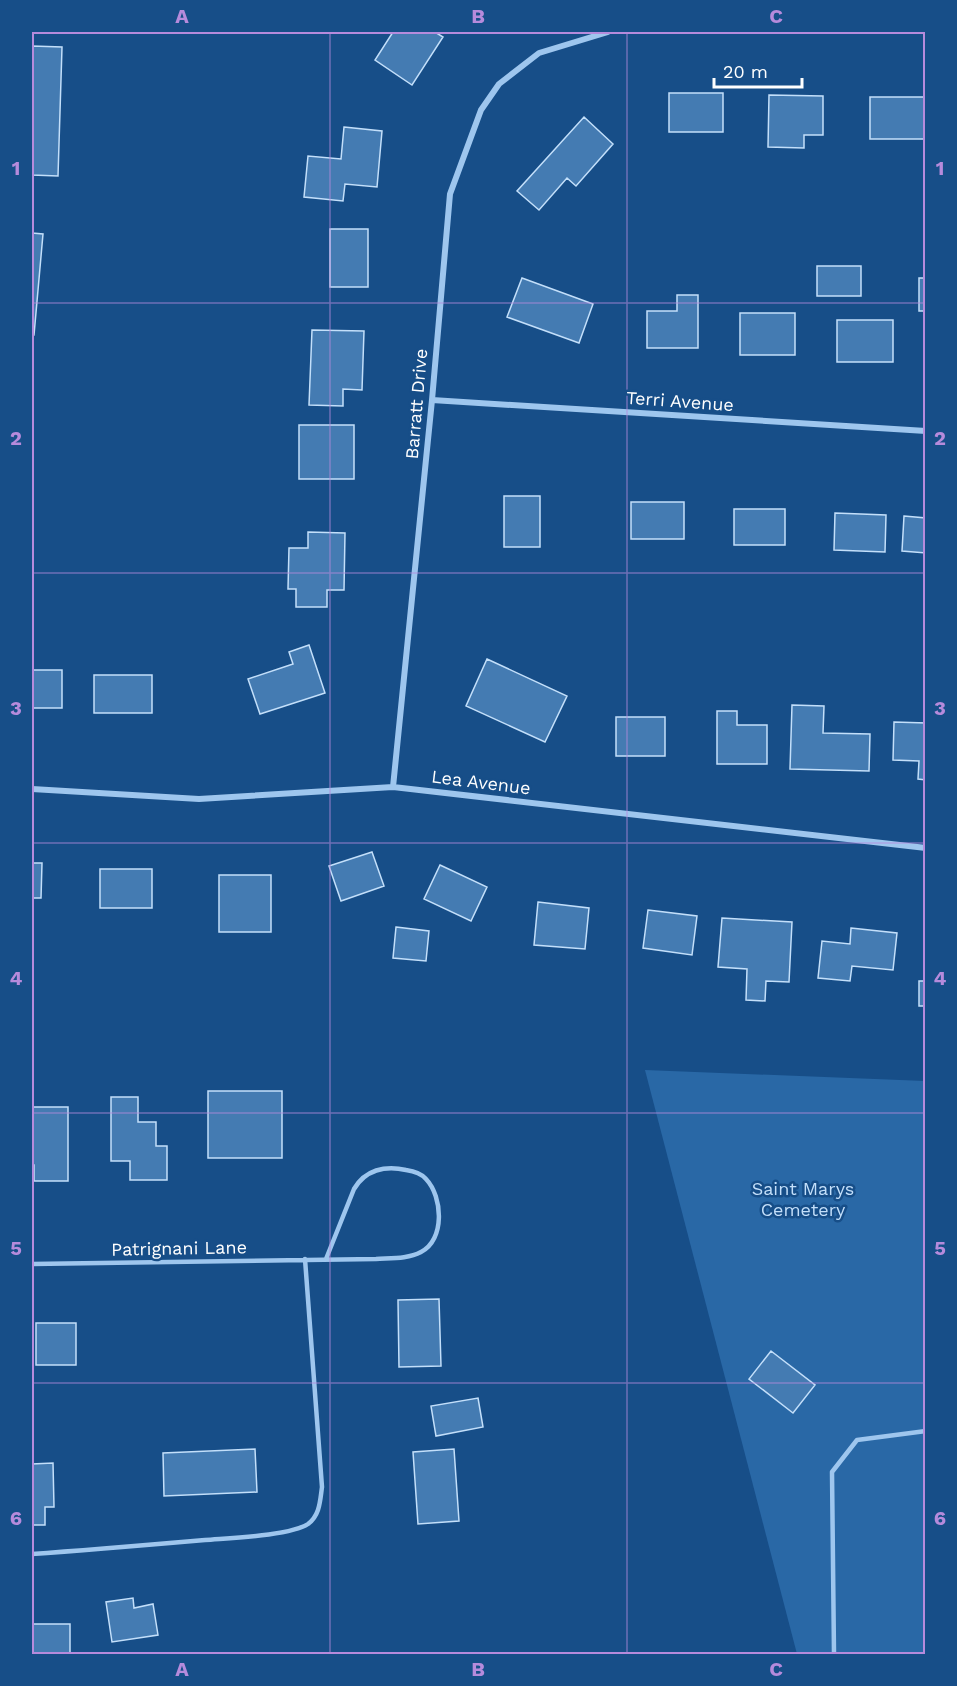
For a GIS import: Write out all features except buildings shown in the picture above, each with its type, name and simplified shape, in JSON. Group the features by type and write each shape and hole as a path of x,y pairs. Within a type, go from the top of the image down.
{"street":[{"name":"Barratt Drive","path":"393,787 450,194 482,110 499,84 539,52 608,32"},
{"name":"Terri Avenue","path":"432,400 926,432"},
{"name":"Lea Avenue","path":"32,789 199,799 393,787 926,848"}],"lane":[{"name":"Patrignani Lane","path":"32,1264 376,1259 413,1256 429,1247 435,1237 439,1221 438,1203 425,1177 416,1172 398,1168 381,1168 359,1180 326,1259"},
{"path":"32,1554 285,1532 306,1525 316,1517 322,1487 305,1259"},
{"path":"834,1654 832,1472 857,1440 926,1431"}],"green space":[{"name":"Saint Marys Cemetery","path":"645,1070 925,1081 925,1654 797,1654"}]}
